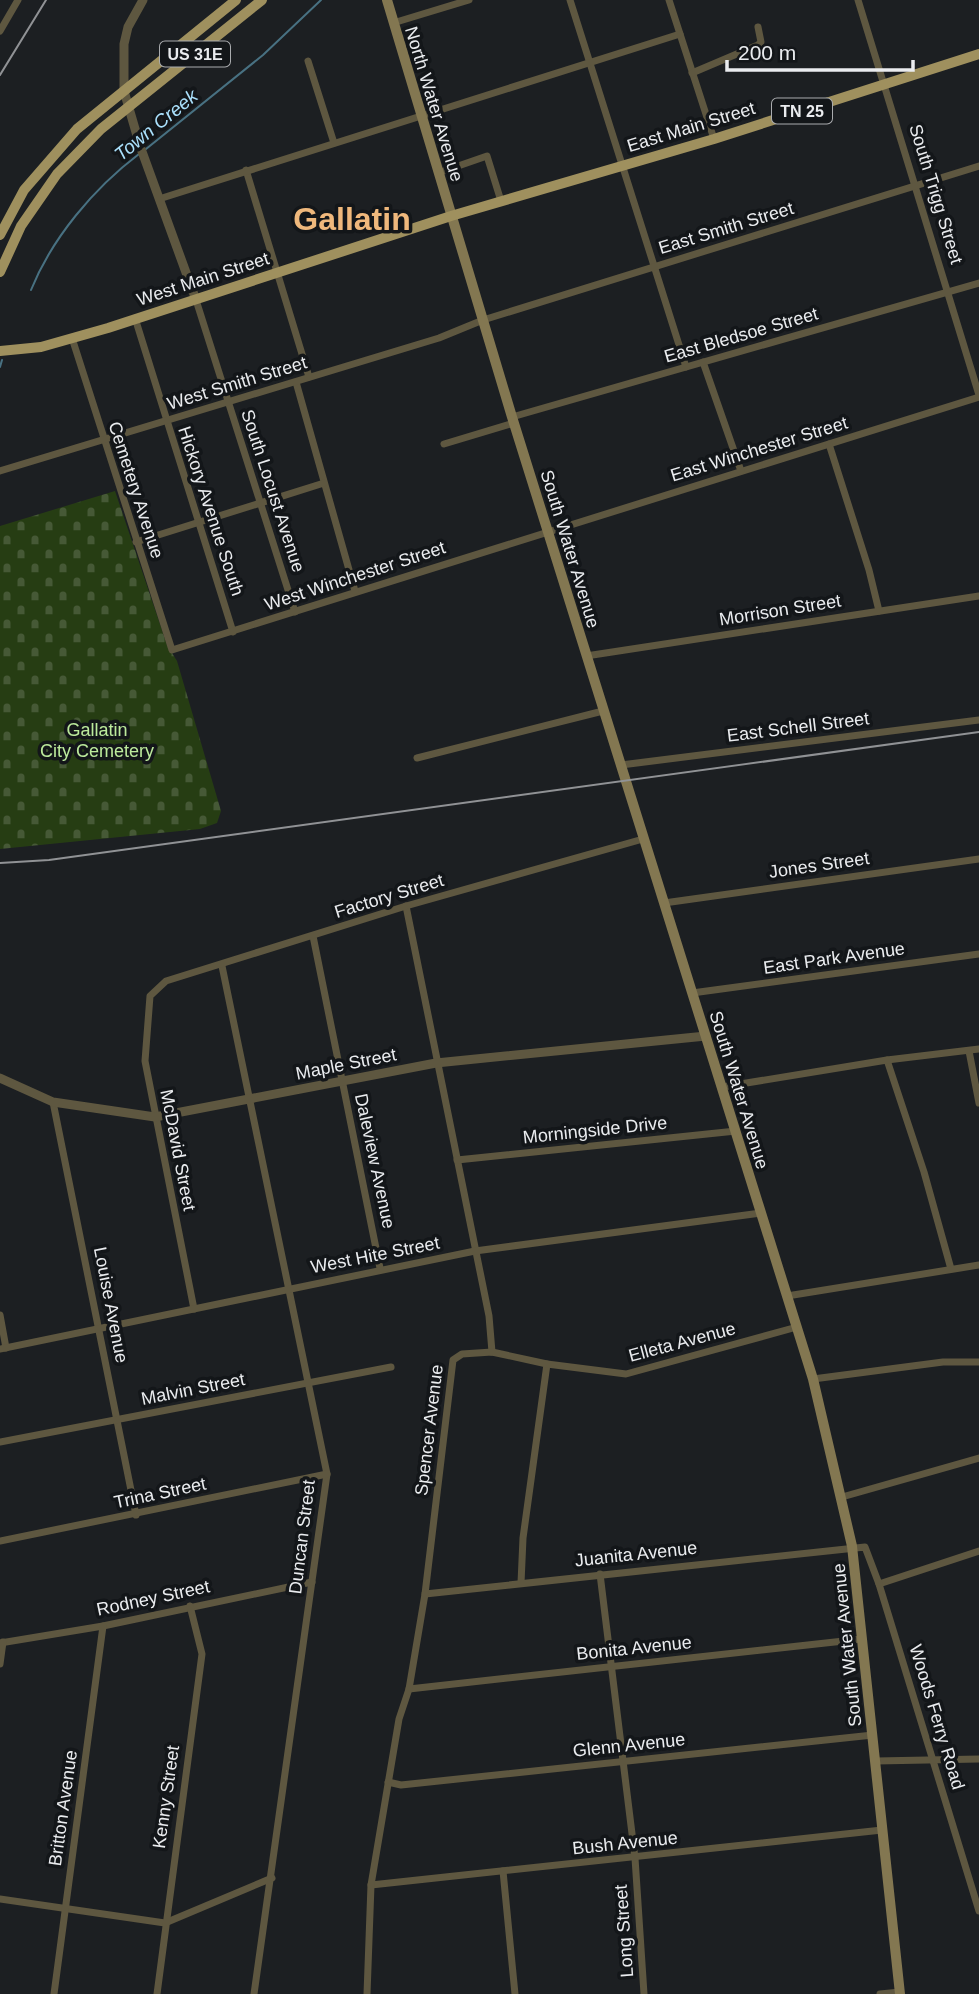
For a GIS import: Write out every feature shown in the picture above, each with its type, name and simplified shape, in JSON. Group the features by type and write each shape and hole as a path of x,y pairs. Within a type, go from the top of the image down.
{"main road":[{"name":"US 31E","path":"0,234 20,197 77,128 236,0"},
{"name":"US 31E","path":"0,272 13,240 57,174 101,129 262,0"},
{"name":"North Water Avenue","path":"387,0 451,216"},
{"name":"East Main Street","path":"451,216 714,139 979,54"},
{"path":"20,197 36,205"},
{"name":"West Main Street","path":"1,351 34,348 72,338 451,216"},
{"name":"South Water Avenue","path":"451,216 813,1379 852,1546 900,1993"}],"street":[{"path":"0,31 19,0"},
{"path":"143,0 128,27 124,44 124,91 145,161 196,300"},
{"path":"393,23 469,0"},
{"path":"570,0 625,166 686,367"},
{"path":"669,0 714,139"},
{"name":"South Trigg Street","path":"858,0 886,83 979,396"},
{"path":"692,73 758,45 761,41 758,27"},
{"path":"159,199 680,34"},
{"path":"308,61 334,143"},
{"path":"438,173 487,156 501,201"},
{"name":"East Smith Street","path":"483,320 979,166"},
{"path":"246,170 309,377"},
{"name":"East Bledsoe Street","path":"444,444 686,367 979,283"},
{"name":"South Locust Avenue","path":"196,300 295,612"},
{"name":"Hickory Avenue South","path":"135,318 233,632"},
{"name":"West Smith Street","path":"0,471 103,442 439,338 483,320"},
{"name":"Cemetery Avenue","path":"72,338 103,442 172,650"},
{"path":"703,362 741,471"},
{"path":"296,382 355,591"},
{"name":"East Winchester Street","path":"548,531 979,396"},
{"path":"829,444 869,570 879,611"},
{"path":"136,542 263,505 324,483"},
{"name":"West Winchester Street","path":"172,650 548,531"},
{"name":"Morrison Street","path":"586,656 979,596"},
{"path":"417,758 603,711"},
{"name":"East Schell Street","path":"621,765 979,720"},
{"name":"Factory Street","path":"150,996 166,981 222,966 406,906 643,839"},
{"name":"Jones Street","path":"664,903 979,859"},
{"path":"406,906 489,1316 492,1352"},
{"name":"Daleview Avenue","path":"313,936 380,1268"},
{"name":"East Park Avenue","path":"692,993 979,954"},
{"name":"Duncan Street","path":"222,966 290,1288 306,1385 327,1474 254,1994"},
{"name":"McDavid Street","path":"150,996 145,1060 194,1309"},
{"name":"Maple Street","path":"0,1078 53,1102 155,1116 436,1063 706,1036"},
{"path":"722,1087 887,1060 979,1049"},
{"path":"969,1051 979,1103"},
{"path":"887,1060 924,1172 951,1269"},
{"name":"Louise Avenue","path":"53,1102 136,1515"},
{"name":"Morningside Drive","path":"457,1160 736,1131"},
{"name":"West Hite Street","path":"3,1348 380,1268 475,1251 761,1213"},
{"path":"787,1296 979,1265"},
{"path":"0,1315 3,1348"},
{"name":"Elleta Avenue","path":"492,1352 547,1364 626,1374 797,1327"},
{"name":"Spencer Avenue","path":"367,1994 371,1885 399,1719 409,1689 425,1594 453,1360 462,1354 492,1352"},
{"path":"813,1379 943,1362 979,1362"},
{"path":"522,1583 523,1538 547,1364"},
{"name":"Malvin Street","path":"0,1443 391,1367"},
{"path":"842,1497 979,1458"},
{"name":"Trina Street","path":"0,1541 327,1474"},
{"name":"Juanita Avenue","path":"425,1594 852,1546"},
{"name":"Woods Ferry Road","path":"852,1546 864,1547 868,1551 979,1911"},
{"path":"879,1584 979,1551"},
{"name":"Long Street","path":"600,1574 635,1857 644,1994"},
{"name":"Rodney Street","path":"1,1643 103,1626 313,1582"},
{"name":"Kenny Street","path":"157,1994 202,1654 190,1606"},
{"name":"Britton Avenue","path":"54,1994 103,1626"},
{"name":"Bonita Avenue","path":"409,1689 862,1639"},
{"path":"0,1664 1,1643"},
{"name":"Glenn Avenue","path":"388,1782 401,1785 873,1735"},
{"path":"876,1761 979,1759"},
{"name":"Bush Avenue","path":"371,1885 882,1830"},
{"path":"503,1871 515,1994"},
{"path":"0,1899 165,1923 272,1878"},
{"path":"970,1881 979,1882"},
{"path":"880,1994 900,1993"}],"green space":[{"name":"Gallatin City Cemetery","path":"115,491 167,645 177,661 221,811 217,823 200,829 0,849 0,526"}],"waterway":[{"name":"Town Creek","path":"146,149 263,55 321,0"},
{"name":"Town Creek","path":"31,290 50,252 76,215 106,182 139,154"},
{"name":"Town Creek","path":"0,367 2,360"}],"railway":[{"path":"0,75 46,0"},
{"path":"0,863 49,860 979,732"}],"district":[{"name":"Gallatin","path":"352,219"}]}
